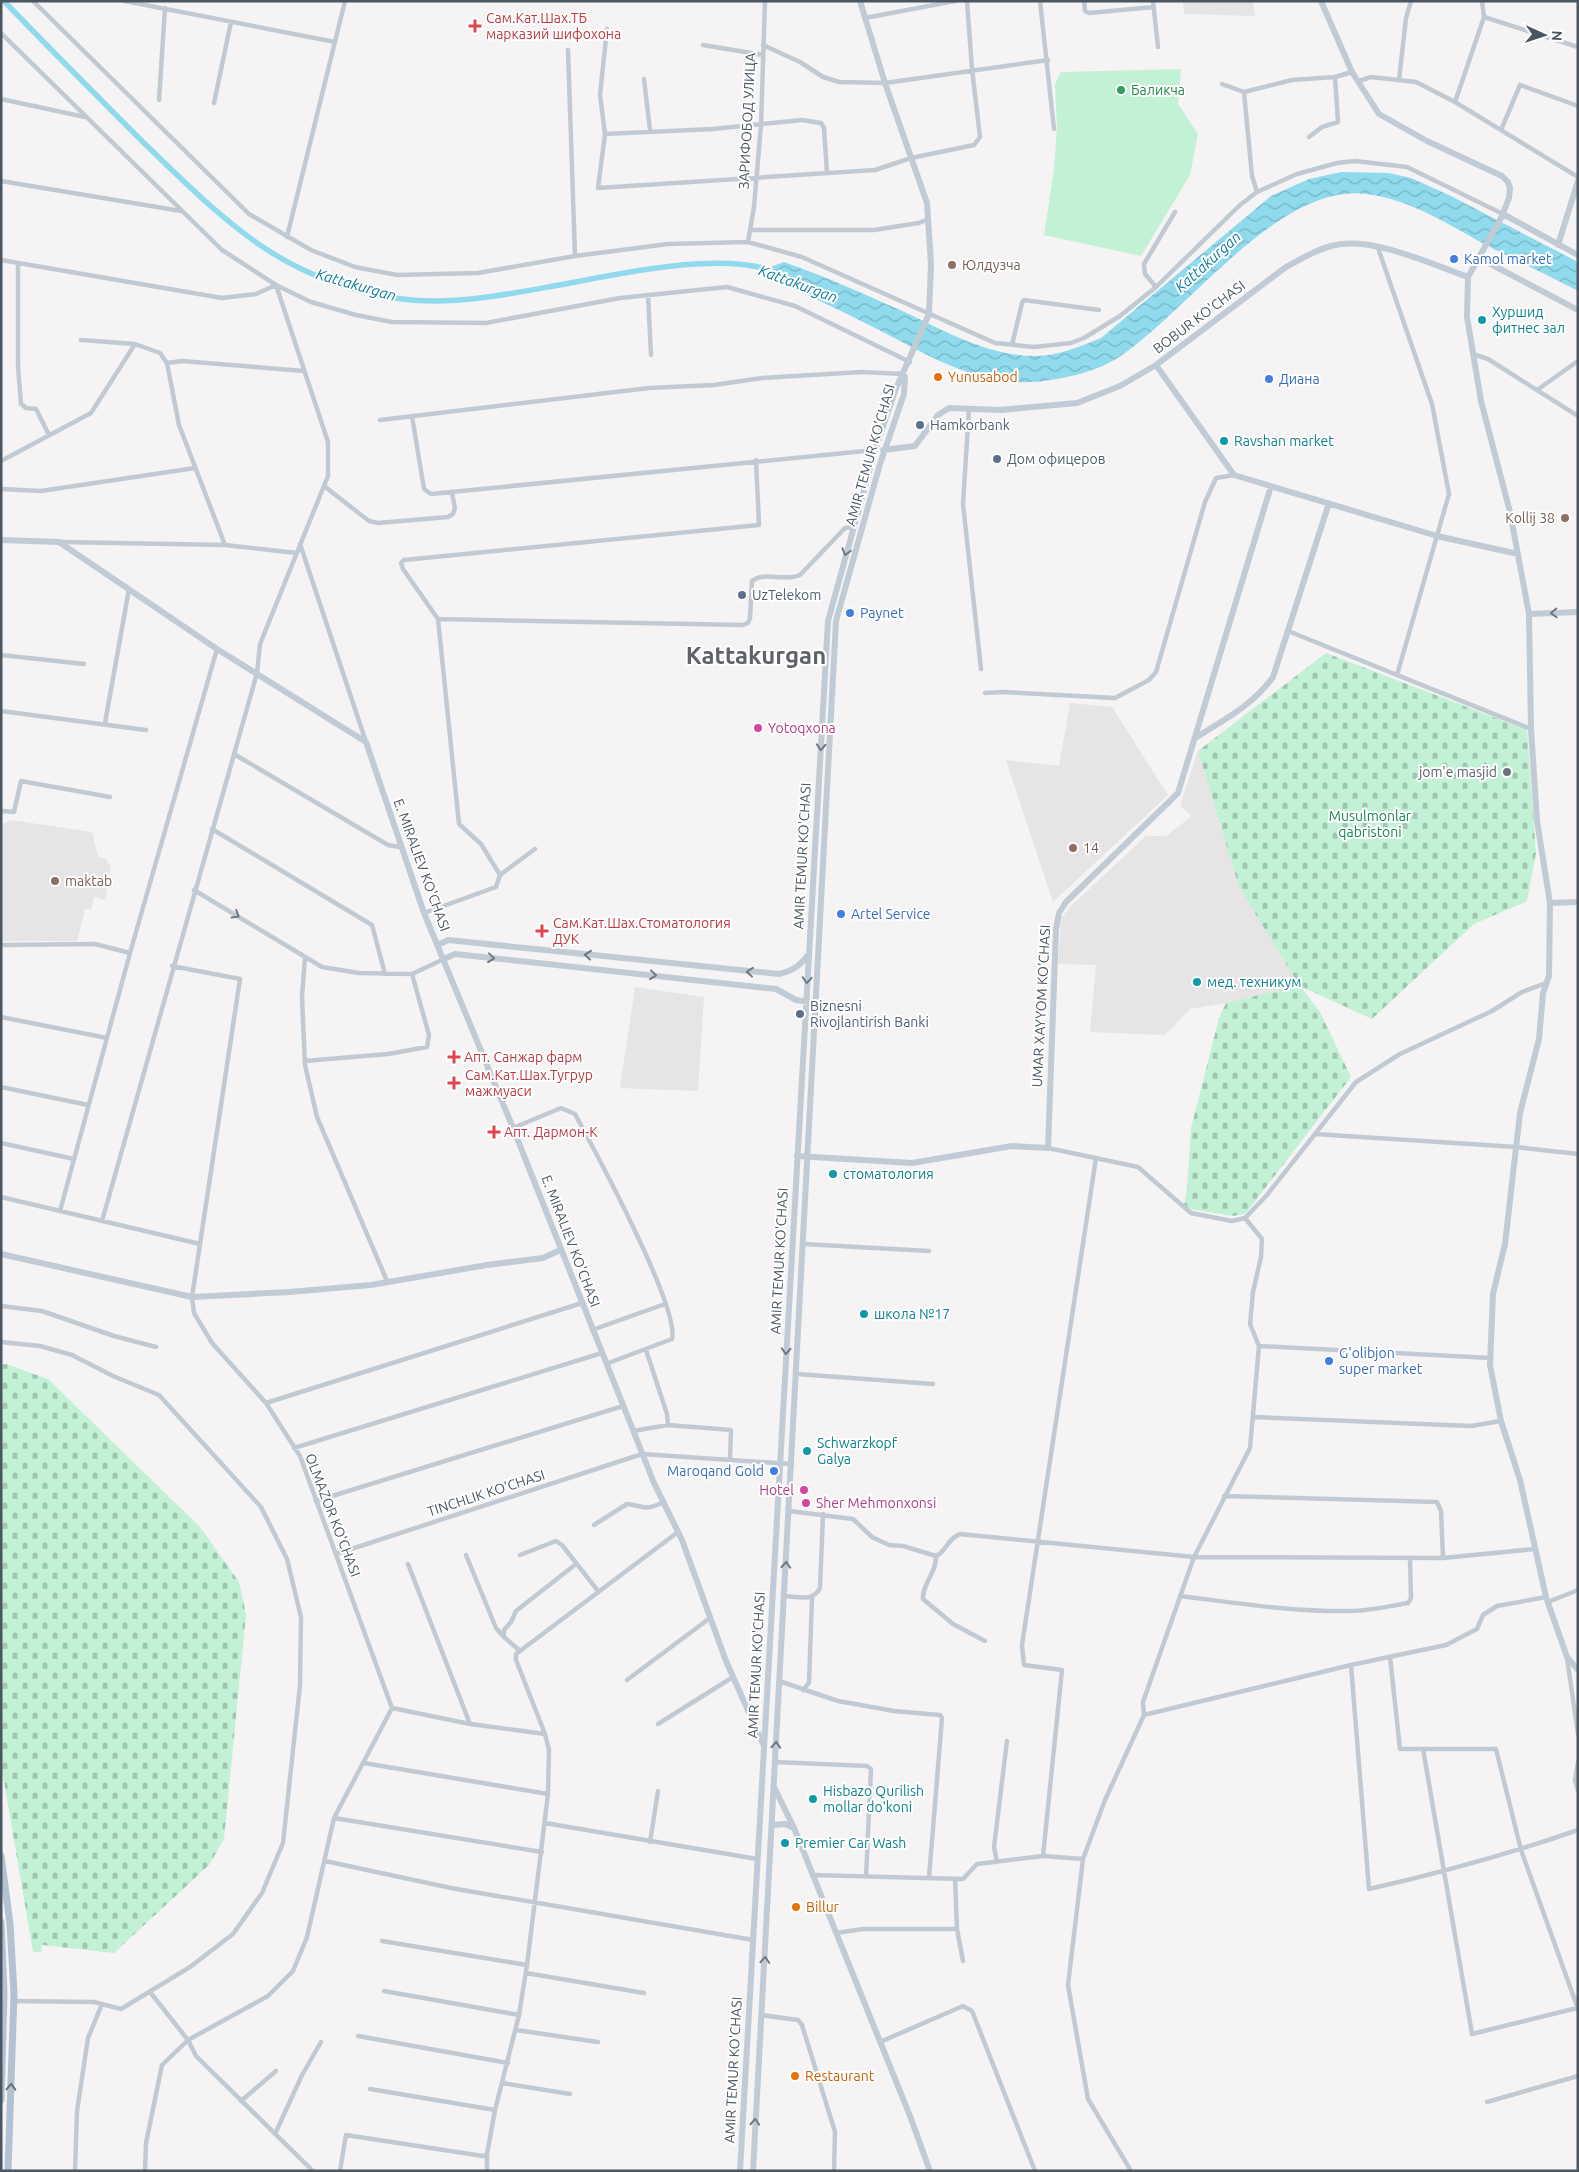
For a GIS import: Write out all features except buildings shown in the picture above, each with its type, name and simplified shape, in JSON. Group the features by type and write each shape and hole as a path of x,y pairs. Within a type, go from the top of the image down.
{"main road":[{"path":"1,1856 10,1924 14,2001 8,2171"},
{"path":"1,1922 4,1994 1,2100"}],"street":[{"path":"33,1 249,214 311,250 355,267 411,277 478,274 575,256 668,244 748,242 802,257 860,282 928,316 995,343 1034,347 1056,345 1084,338 1120,316 1156,287 1240,205 1257,192 1297,174 1337,163 1356,161 1407,167 1578,255"},
{"path":"126,1 335,42"},
{"path":"287,237 345,1"},
{"name":"ЗАРИФОБОД УЛИЦА","path":"748,242 761,125 765,1"},
{"path":"380,420 649,388 714,385 762,378 862,372 905,374 928,316 930,218 927,203 860,1"},
{"path":"865,18 955,1"},
{"path":"607,29 600,95 605,134 598,188 876,170 911,158 974,145 978,142 980,137 967,1"},
{"path":"1040,1 1048,60 1054,129"},
{"path":"1084,1 1086,11 1089,13 1153,4 1158,47"},
{"path":"1321,1 1352,72 1379,114 1427,141 1502,176 1510,188 1510,198 1502,216 1468,277 1467,318 1481,401 1495,449 1530,614 1531,730 1537,821 1550,903 1549,976 1543,993 1539,1039 1520,1113 1505,1244 1493,1294 1491,1358 1501,1421 1520,1480 1547,1599 1567,1657 1578,1734"},
{"path":"1399,80 1406,18 1411,1"},
{"path":"1455,102 1484,17 1482,1"},
{"path":"158,100 165,8"},
{"path":"1484,17 1578,47"},
{"path":"214,103 231,22"},
{"path":"1,33 222,250 276,286 311,302 356,316 392,322 486,323 620,298 727,287 795,306 910,362"},
{"path":"704,45 763,55"},
{"path":"763,45 800,62 823,77 839,82 886,83 972,69 1048,60"},
{"path":"568,50 575,256"},
{"path":"1222,84 1244,92 1292,80 1335,77 1352,72"},
{"path":"1309,137 1322,127 1338,122 1335,77"},
{"path":"1359,81 1371,77 1416,82 1455,102 1578,176"},
{"path":"644,79 650,130"},
{"path":"1501,130 1520,85 1578,106"},
{"path":"1244,92 1252,176 1257,192"},
{"path":"1,99 87,117"},
{"path":"605,134 761,125 802,120 821,123 824,128 827,173"},
{"path":"1,181 182,212"},
{"path":"1558,245 1578,181"},
{"path":"1156,287 1145,274 1144,264 1174,212"},
{"path":"750,230 874,230 919,223 930,218"},
{"name":"BOBUR KO'CHASI","path":"885,451 915,446 938,415 949,408 1000,410 1077,403 1120,386 1156,365 1286,267 1309,254 1332,245 1354,243 1378,248 1468,277"},
{"path":"1378,248 1432,404 1449,494 1397,674"},
{"path":"1479,258 1578,310"},
{"path":"1,260 222,298 256,294 276,286"},
{"path":"18,262 18,366 21,404 26,408 36,409 49,436"},
{"path":"102,1222 172,966 257,673 260,644 328,476 328,442 276,286"},
{"path":"648,296 651,354"},
{"path":"1012,345 1024,300 1098,310"},
{"path":"81,340 135,344 160,353 167,363 179,425 225,545"},
{"path":"1,461 91,413 97,407 135,344"},
{"path":"1473,354 1488,359 1578,416"},
{"path":"167,363 182,360 304,371"},
{"path":"1537,390 1578,361"},
{"path":"1156,365 1234,475"},
{"name":"AMIR TEMUR KO'CHASI","path":"740,2171 828,621 875,450 895,391 905,374"},
{"name":"AMIR TEMUR KO'CHASI","path":"753,2171 836,621 885,451 904,394 905,374"},
{"path":"969,408 963,504 981,669"},
{"path":"412,416 424,489 431,494 756,460 875,450 885,451"},
{"path":"500,874 481,844 459,824 438,619 403,569 401,563 404,560 759,525 756,460"},
{"path":"1,489 40,491 195,468"},
{"path":"985,693 1003,692 1115,698 1148,680 1156,672 1205,502 1216,478 1234,475 1438,536 1518,554"},
{"path":"324,486 369,521 378,523 448,517 453,514 455,508 452,493"},
{"name":"UMAR XAYYOM KO‘CHASI","path":"1048,1148 1058,913 1066,902 1173,800 1178,793 1271,486"},
{"path":"1195,738 1242,708 1263,690 1273,677 1329,503"},
{"path":"438,619 742,625 748,623 750,618 752,581 762,577 790,579 800,575 844,528 853,527"},
{"path":"1,540 225,545 297,553"},
{"path":"59,542 217,649 366,742"},
{"path":"300,543 366,742"},
{"path":"105,723 129,590"},
{"path":"1530,614 1578,612"},
{"path":"1288,631 1531,730"},
{"path":"60,1211 130,953 217,649"},
{"path":"1,655 84,664"},
{"path":"1,711 105,723 146,730"},
{"path":"823,711 831,712"},
{"name":"E. MIRALIEV KO'CHASI","path":"366,742 400,847 424,913 513,1128 642,1454 678,1532 733,1677 764,1745"},
{"path":"234,754 388,845 400,847"},
{"path":"1,811 14,812 21,781 110,797"},
{"path":"212,829 372,925 385,974"},
{"path":"424,913 496,887 500,874 535,849"},
{"path":"194,890 322,967 360,973 412,974 455,954 776,989 796,1000 816,1003"},
{"path":"1550,903 1578,902"},
{"path":"438,945 448,940 779,974 796,968 809,954"},
{"path":"1,945 95,944 130,953"},
{"path":"305,957 302,997 305,1061 317,1117 387,1281"},
{"path":"172,966 240,979 192,1297"},
{"path":"305,1061 408,1052 427,1047 429,1035 412,974"},
{"path":"797,1156 912,1163 1012,1146 1048,1148 1138,1167 1191,1213 1232,1221 1245,1218 1267,1195 1356,1082 1400,1054 1492,1010 1522,992 1547,983"},
{"path":"1,1017 107,1038"},
{"path":"1,1087 88,1106"},
{"path":"513,1128 561,1108 575,1114 624,1204 665,1304 673,1333 672,1338 646,1350 606,1364"},
{"path":"1315,1134 1516,1147 1578,1154"},
{"path":"1,1143 74,1159"},
{"path":"1043,1856 1062,1670 1024,1665 1022,1646 1096,1158"},
{"path":"1,1197 200,1244"},
{"path":"1131,2171 1088,2099 1068,1985 1083,1859 1105,1800 1144,1715 1143,1702 1194,1557 1250,1448 1259,1346 1250,1324 1253,1292 1261,1257 1262,1239 1245,1218"},
{"path":"804,1244 929,1251"},
{"path":"1,1254 192,1297 371,1285 543,1258 560,1250"},
{"name":"OLMAZOR KO'CHASI","path":"192,1297 194,1313 212,1343 266,1402 294,1448 336,1554 392,1708"},
{"path":"266,1402 582,1303"},
{"path":"592,1330 665,1304"},
{"path":"1,1306 42,1311 114,1336 156,1346"},
{"path":"1,1342 40,1346 72,1355 113,1376 159,1395 261,1508 287,1559 301,1617 300,1685 283,1843 262,1893 233,1934 190,1967 121,2010 102,2004 14,2001"},
{"path":"1259,1346 1491,1358"},
{"path":"646,1350 667,1414 668,1425"},
{"path":"294,1448 602,1354"},
{"path":"796,1374 934,1384"},
{"path":"316,1501 623,1406"},
{"path":"1254,1417 1471,1426 1501,1421"},
{"path":"633,1430 668,1425 731,1430 730,1460"},
{"path":"642,1454 792,1464"},
{"name":"TINCHLIK KO’CHASI","path":"336,1554 642,1454"},
{"path":"1224,1496 1437,1502 1441,1511 1443,1558"},
{"path":"594,1525 627,1504 641,1509 650,1509 664,1502"},
{"path":"789,1511 853,1519 872,1537 936,1556 940,1554 954,1536 960,1534 1194,1557 1443,1558 1535,1549"},
{"path":"803,1690 809,1682 812,1598 820,1588 824,1514"},
{"path":"487,2171 487,2154 495,2110 516,2030 526,1974 548,1794 549,1750 545,1734 516,1660 519,1650 678,1532"},
{"path":"520,1555 556,1541 562,1545 598,1591"},
{"path":"466,1555 496,1628 504,1638 519,1650"},
{"path":"936,1556 936,1565 923,1593 924,1599 953,1624 985,1641"},
{"path":"1180,1596 1275,1608 1327,1611 1352,1611 1408,1603 1411,1598 1410,1558"},
{"path":"408,1564 470,1724"},
{"path":"504,1638 504,1630 511,1622 516,1611 576,1564"},
{"path":"1144,1715 1351,1665 1446,1645 1477,1629 1483,1615 1497,1606 1547,1599 1578,1590"},
{"path":"784,1596 812,1598"},
{"path":"627,1680 710,1618"},
{"path":"1390,1657 1400,1749 1423,1749 1496,1750 1522,1850 1578,2009 1472,2034 1423,1749"},
{"path":"1567,1657 1578,1670"},
{"path":"1351,1665 1369,1889 1443,1872 1522,1850 1578,1830"},
{"path":"658,1724 733,1677"},
{"path":"780,1681 838,1701 864,1707 940,1715 942,1718 929,1878"},
{"path":"145,2171 146,2144 162,2065 188,2040 268,1996 293,1971 307,1937 334,1818 392,1708 470,1724 545,1734"},
{"path":"998,1862 994,1847 1007,1740"},
{"path":"775,1762 867,1766 871,1769 866,1876"},
{"path":"1578,1762 1575,1780 1578,1790"},
{"path":"364,1763 548,1794"},
{"path":"774,1787 794,1828 930,2171"},
{"path":"650,1842 658,1792"},
{"path":"334,1818 542,1852"},
{"path":"545,1823 770,1864"},
{"path":"772,1825 785,1824 794,1828"},
{"path":"812,1875 963,1879 977,1864 1043,1856 1083,1859"},
{"path":"325,1860 451,1888 753,1940"},
{"path":"955,1879 957,1929 963,1960"},
{"path":"836,1933 863,1929 957,1929"},
{"path":"382,1941 527,1965"},
{"path":"526,1974 644,1993"},
{"path":"384,1991 519,2015"},
{"path":"150,1992 188,2040 196,2056 313,2171"},
{"path":"74,2171 77,2111 88,2038 102,2004"},
{"path":"880,2042 963,2006 972,2011 1035,2171"},
{"path":"761,2015 798,2020 802,2025 835,2132 834,2171"},
{"path":"516,2030 598,2042"},
{"path":"358,2036 508,2063"},
{"path":"275,2134 302,2075 321,2042"},
{"path":"241,2101 276,2071"},
{"path":"1487,2102 1578,2076"},
{"path":"502,2083 570,2094"},
{"path":"370,2089 495,2110"},
{"path":"340,2171 346,2135 483,2156 487,2154"}],"shaded area":[{"path":"1183,1 1253,1 1255,16 1184,14"},
{"name":"14","path":"1070,703 1112,707 1168,795 1053,902 1006,760 1059,766"},
{"path":"1198,751 1239,887 1299,985 1226,1003 1190,1009 1165,1035 1090,1032 1096,965 1058,964 1061,918 1071,906 1146,836 1166,836 1192,816 1180,806"},
{"name":"maktab","path":"11,820 92,832 98,857 107,859 108,864 111,865 105,900 94,897 91,909 85,909 77,941 1,941 1,825"},
{"path":"635,987 704,997 698,1091 620,1088"}],"green space":[{"path":"1181,69 1178,104 1198,134 1190,175 1141,256 1044,235 1054,169 1057,127 1055,84 1061,72"},
{"name":"Musulmonlar qabristoni","path":"1326,653 1527,730 1536,853 1527,901 1474,924 1372,1019 1300,986 1320,1012 1351,1077 1245,1214 1233,1216 1190,1209 1184,1205 1187,1189 1191,1128 1219,1018 1226,1003 1299,985 1239,887 1198,751"},
{"path":"6,1364 48,1379 200,1527 239,1582 246,1614 224,1839 209,1865 114,1953 42,1945 41,1952 33,1952 1,1764 1,1365"}],"water":[{"path":"1341,172 1389,173 1411,178 1449,195 1578,262 1578,291 1484,244 1428,213 1398,201 1367,194 1334,196 1301,208 1268,228 1236,254 1146,336 1109,363 1056,379 1018,382 998,380 979,375 942,362 836,308 776,281 765,269 784,262 843,285 966,341 1000,352 1044,356 1069,350 1101,338 1271,196 1309,179"}],"waterway":[{"name":"Kattakurgan","path":"4,1 200,197 256,242 286,261 318,277 354,289 395,298 433,301 491,297 630,272 692,264 722,263 749,265 772,271"}],"place":[{"name":"Сам.Кат.Шах.ТБ марказий шифохона","path":"475,26"},
{"name":"Баликча","path":"1121,90"},
{"name":"Kamol market","path":"1454,259"},
{"name":"Юлдузча","path":"952,265"},
{"name":"Хуршид фитнес зал","path":"1482,320"},
{"name":"Yunusabod","path":"938,377"},
{"name":"Диана","path":"1269,379"},
{"name":"Hamkorbank","path":"920,425"},
{"name":"Ravshan market","path":"1224,441"},
{"name":"Дом офицеров","path":"997,459"},
{"name":"Kollij 38","path":"1565,518"},
{"name":"UzTelekom","path":"742,595"},
{"name":"Paynet","path":"850,613"},
{"name":"Yotoqxona","path":"758,728"},
{"name":"jom'e masjid","path":"1507,772"},
{"name":"14","path":"1073,848"},
{"name":"maktab","path":"55,881"},
{"name":"Artel Service","path":"841,914"},
{"name":"Сам.Кат.Шах.Стоматология ДУК","path":"542,931"},
{"name":"мед. техникум","path":"1197,982"},
{"name":"Biznesni Rivojlantirish Banki","path":"800,1014"},
{"name":"Апт. Санжар фарм","path":"454,1057"},
{"name":"Сам.Кат.Шах.Тугрур мажмуаси","path":"454,1083"},
{"name":"Апт. Дармон-К","path":"494,1132"},
{"name":"стоматология","path":"833,1174"},
{"name":"школа №17","path":"864,1314"},
{"name":"G'olibjon super market","path":"1329,1361"},
{"name":"Schwarzkopf Galya","path":"807,1451"},
{"name":"Maroqand Gold","path":"774,1471"},
{"name":"Hotel","path":"804,1490"},
{"name":"Sher Mehmonxonsi","path":"806,1503"},
{"name":"Hisbazo Qurilish mollar do'koni","path":"813,1799"},
{"name":"Premier Car Wash","path":"785,1843"},
{"name":"Billur","path":"796,1907"},
{"name":"Restaurant","path":"795,2076"}],"district":[{"name":"Kattakurgan","path":"756,656"}]}
